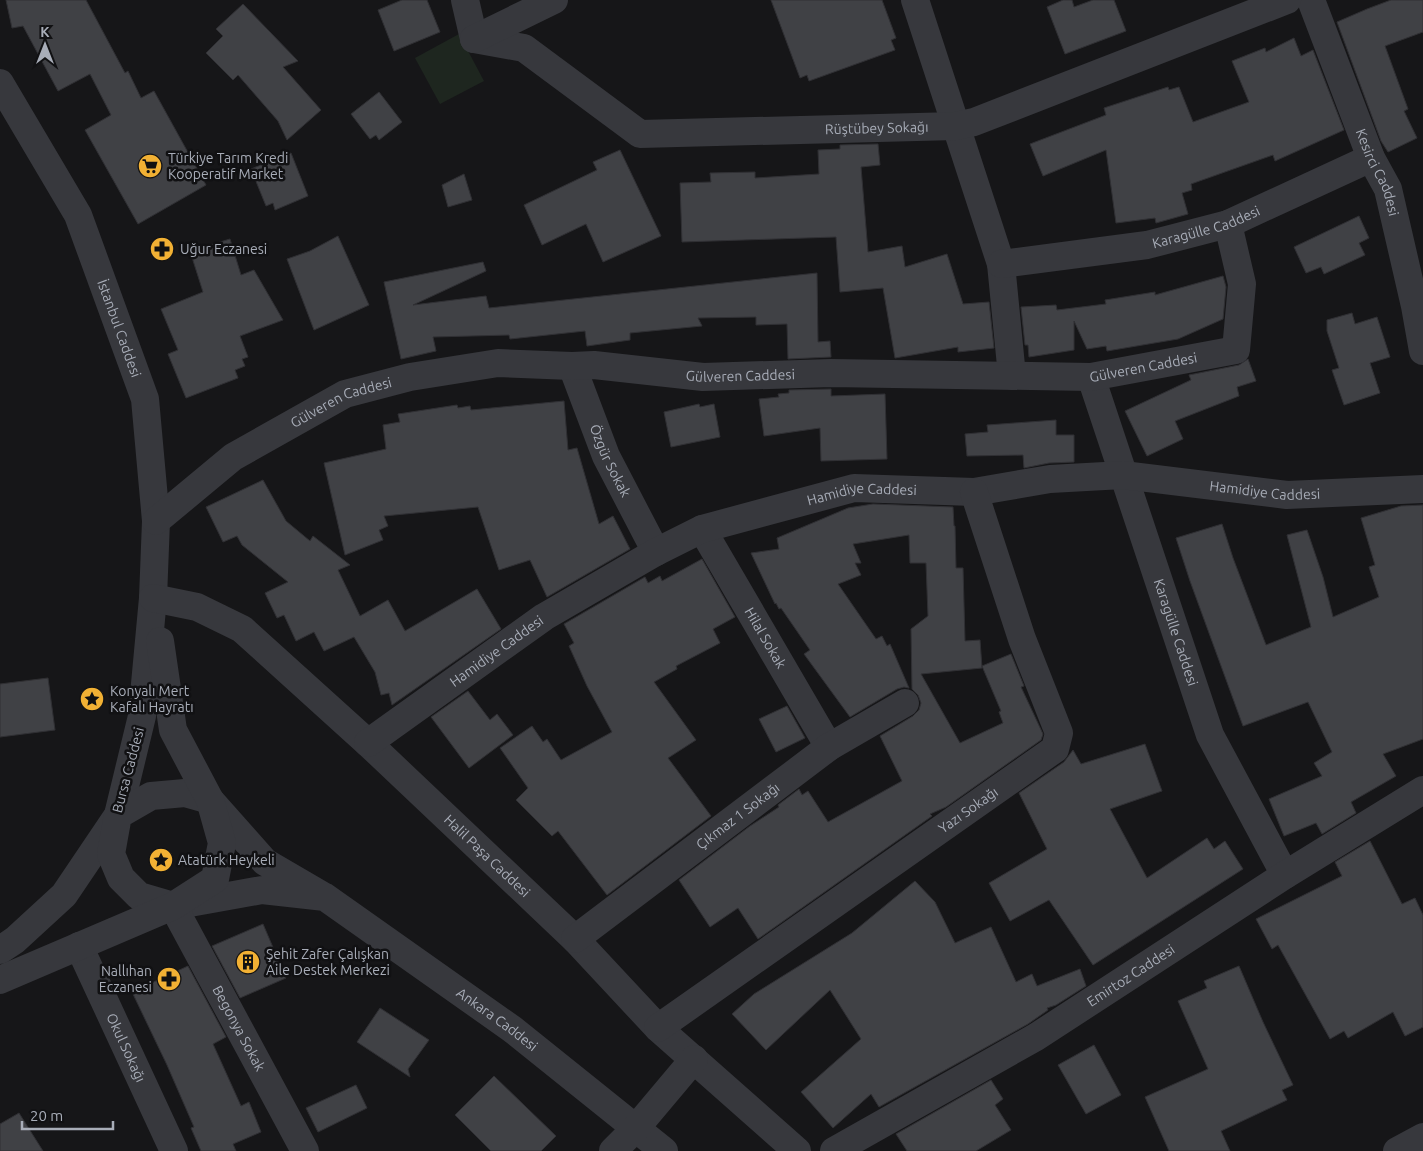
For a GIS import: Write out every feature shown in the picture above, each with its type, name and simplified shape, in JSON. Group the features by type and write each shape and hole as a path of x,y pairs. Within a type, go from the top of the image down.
{"street":[{"path":"465,0 474,39 554,0"},
{"path":"915,0 1001,264 1012,376"},
{"name":"Rüştübey Sokağı","path":"474,39 524,48 640,134 956,126 974,122 1287,0"},
{"name":"Kesirci Caddesi","path":"1311,0 1371,158 1388,189 1415,306 1423,351"},
{"name":"İstanbul Caddesi","path":"0,83 78,215 146,399 156,521 153,598"},
{"name":"Karagülle Caddesi","path":"1001,264 1147,245 1228,224 1371,158"},
{"name":"Gülveren Caddesi","path":"156,521 233,457 345,394 410,377 498,363 594,365 703,377 831,373 1091,378 1236,350 1242,284 1228,224"},
{"name":"Özgür Sokak","path":"572,366 606,456 656,552"},
{"name":"Karagülle Caddesi","path":"1091,378 1210,735 1285,875"},
{"name":"Hamidiye Caddesi","path":"368,743 544,617 656,552 702,529 854,488 974,492 1050,479 1122,475 1287,495 1423,489"},
{"name":"Yazı Sokağı","path":"658,1028 1055,749 1059,733 1022,639 974,492"},
{"name":"Hilal Sokak","path":"702,529 829,747"},
{"path":"0,980 173,906 215,879 222,843 210,800 173,730 153,598"},
{"name":"Halil Paşa Caddesi","path":"153,598 197,607 242,629 368,743 575,939 658,1028 797,1151"},
{"name":"Bursa Caddesi","path":"0,950 15,940 64,895 118,815 142,716 153,598"},
{"name":"Çıkmaz 1 Sokağı","path":"575,939 829,747 905,703"},
{"name":"Emirtoz Caddesi","path":"834,1151 1036,1037 1285,875 1423,790"},
{"path":"118,815 151,796 185,793 210,800"},
{"name":"Ankara Caddesi","path":"210,800 265,862 325,897 512,1029 664,1151"},
{"name":"Ankara Caddesi","path":"118,815 111,854 121,878 139,896 173,906 262,890 325,897"},
{"name":"Begonya Sokak","path":"173,906 305,1151"},
{"name":"Okul Sokağı","path":"79,946 174,1151"},
{"path":"613,1151 636,1128 694,1060"},
{"path":"1397,1151 1423,1137"}],"shaded area":[{"path":"459,34 484,81 440,104 415,58"}],"building":[{"path":"6,0 86,0 125,73 128,71 141,98 154,91 206,185 138,224 85,130 111,115 90,74 58,91 23,26 12,28"},
{"path":"402,0 427,0 440,32 394,51 378,10"},
{"path":"771,0 882,0 896,38 891,40 895,50 809,81 807,75 800,78"},
{"path":"1063,0 1072,0 1074,7 1093,0 1114,0 1126,31 1065,54 1047,7"},
{"path":"1391,0 1423,0 1423,32 1385,46 1408,109 1404,111 1417,138 1388,152 1381,141 1337,22"},
{"path":"243,4 298,61 283,67 321,110 287,140 278,121 238,75 233,80 206,53 223,36 216,29"},
{"path":"1294,38 1301,56 1313,50 1344,130 1275,161 1273,155 1191,184 1192,190 1182,193 1188,214 1156,223 1155,218 1116,223 1106,150 1043,176 1030,144 1106,115 1104,108 1168,87 1169,90 1179,87 1193,122 1249,102 1232,61 1265,48 1266,52"},
{"path":"379,92 402,122 379,140 376,135 370,139 351,114"},
{"path":"878,144 880,165 861,167 868,252 902,246 905,267 947,254 963,304 989,302 994,348 958,352 958,347 895,358 883,288 840,292 836,237 682,242 680,183 711,182 710,173 755,172 755,178 819,174 818,150 840,149 840,145"},
{"path":"620,150 661,236 603,262 586,224 542,245 524,205 597,170 593,162"},
{"path":"291,153 308,196 275,210 273,203 266,206 251,169"},
{"path":"464,174 472,200 448,207 442,185"},
{"path":"1359,216 1369,238 1359,243 1365,255 1324,274 1321,267 1306,273 1294,247"},
{"path":"338,236 369,305 314,330 287,259 310,251"},
{"path":"230,239 241,275 254,270 283,320 240,336 248,357 242,359 245,366 235,370 238,378 186,398 168,354 178,350 161,309 203,292 190,251"},
{"path":"483,262 486,271 413,305 486,296 489,308 817,273 818,342 830,341 831,357 788,359 787,324 756,325 756,317 698,318 702,326 630,333 630,340 587,346 585,331 510,339 509,335 433,337 436,351 401,359 384,282"},
{"path":"1223,276 1226,287 1223,319 1178,339 1107,351 1106,346 1087,349 1074,321 1074,350 1029,357 1028,345 1025,345 1021,307 1056,305 1057,310 1106,304 1105,300 1155,292 1155,295"},
{"path":"1352,313 1355,324 1377,317 1390,357 1370,363 1380,393 1344,405 1332,370 1339,368 1327,331 1327,320"},
{"path":"1248,359 1256,381 1237,387 1239,396 1175,421 1183,439 1147,456 1125,411 1191,380 1189,375 1239,365"},
{"path":"831,389 831,396 885,394 887,459 821,461 820,428 764,436 759,399 779,397 778,394 789,393 789,390"},
{"path":"564,401 568,450 577,448 599,524 613,516 630,549 547,597 530,560 499,570 478,507 384,516 388,526 379,530 383,540 345,555 324,463 386,449 383,425 400,422 398,414 457,405 458,408 470,406 471,410"},
{"path":"699,404 700,407 714,404 720,437 671,447 664,412"},
{"path":"1056,420 1056,435 1074,435 1074,462 1049,463 1024,468 1023,455 967,456 965,434 988,432 987,425"},
{"path":"263,480 286,521 310,541 313,536 350,565 338,570 360,616 388,600 405,631 477,589 501,629 392,705 389,693 381,695 375,672 354,637 324,651 314,632 296,641 284,615 277,618 265,593 288,582 242,545 237,536 223,542 206,507"},
{"path":"873,504 953,507 956,568 963,568 965,641 980,640 982,668 921,674 960,743 1003,723 999,712 1001,711 982,666 1011,654 1024,686 1021,687 1043,734 1041,740 946,807 930,814 932,816 758,939 738,908 710,927 679,880 750,826 779,807 778,805 799,789 802,795 808,791 828,822 902,781 880,736 913,716 919,710 921,703 918,695 912,689 911,629 928,616 926,563 910,563 909,535 853,544 861,563 855,563 861,575 838,584 876,639 882,636 887,646 890,644 909,688 897,689 850,717 804,654 810,650 781,608 779,609 775,604 751,553 779,549 777,538 848,508"},
{"path":"1423,505 1423,739 1383,754 1396,776 1351,802 1356,813 1322,834 1316,823 1284,836 1269,799 1322,776 1314,763 1332,752 1308,702 1243,726 1176,538 1222,524 1266,645 1311,627 1287,535 1307,530 1323,577 1333,617 1379,597 1369,567 1375,565 1361,518 1401,506"},
{"path":"702,559 735,617 713,629 720,643 676,666 677,669 654,682 696,740 668,758 711,816 607,895 558,831 552,836 516,800 528,788 500,748 532,726 543,742 547,739 561,760 612,732 587,686 569,646 574,643 564,624 645,577 648,583 660,576 662,581"},
{"path":"48,678 55,730 0,737 0,684"},
{"path":"468,691 490,720 497,714 513,735 469,768 431,717"},
{"path":"787,706 805,738 776,752 759,719"},
{"path":"1145,744 1162,791 1110,809 1147,878 1207,838 1214,849 1225,841 1243,869 1093,965 1049,900 1010,921 989,883 1047,849 1019,793 1064,762 1073,750 1081,764"},
{"path":"1370,841 1402,904 1415,898 1423,915 1423,1027 1405,1036 1393,1012 1348,1038 1344,1031 1330,1039 1278,945 1272,949 1256,919 1342,876 1335,862"},
{"path":"915,881 935,902 955,943 991,927 1016,982 1032,974 1037,986 1080,969 1086,986 1056,1005 1047,1008 1048,1010 1028,1024 879,1107 871,1094 833,1128 801,1092 861,1039 830,990 766,1050 732,1014 754,994 852,933"},
{"name":"Şehit Zafer Çalışkan Aile Destek Merkezi","path":"263,924 286,978 240,998 212,946"},
{"path":"188,966 226,1037 213,1044 241,1106 249,1102 261,1132 233,1144 236,1151 201,1151 191,1128 194,1127 132,992"},
{"path":"1239,966 1293,1085 1282,1090 1287,1100 1221,1131 1230,1151 1169,1151 1145,1097 1208,1069 1178,1001 1207,988 1204,981"},
{"path":"380,1008 429,1040 408,1069 410,1077 357,1042"},
{"path":"1094,1045 1121,1095 1086,1114 1058,1065"},
{"path":"494,1076 556,1136 541,1151 491,1151 455,1115"},
{"path":"991,1080 1003,1099 995,1105 1011,1130 976,1151 907,1151 896,1134"},
{"path":"356,1085 367,1108 318,1132 306,1108"},
{"path":"19,1113 43,1151 0,1151 0,1124"}],"place":[{"name":"Türkiye Tarım Kredi Kooperatif Market","path":"150,166"},
{"name":"Uğur Eczanesi","path":"162,249"},
{"name":"Konyalı Mert Kafalı Hayratı","path":"92,699"},
{"name":"Atatürk Heykeli","path":"161,860"},
{"name":"Şehit Zafer Çalışkan Aile Destek Merkezi","path":"248,962"},
{"name":"Nallıhan Eczanesi","path":"169,979"}]}
